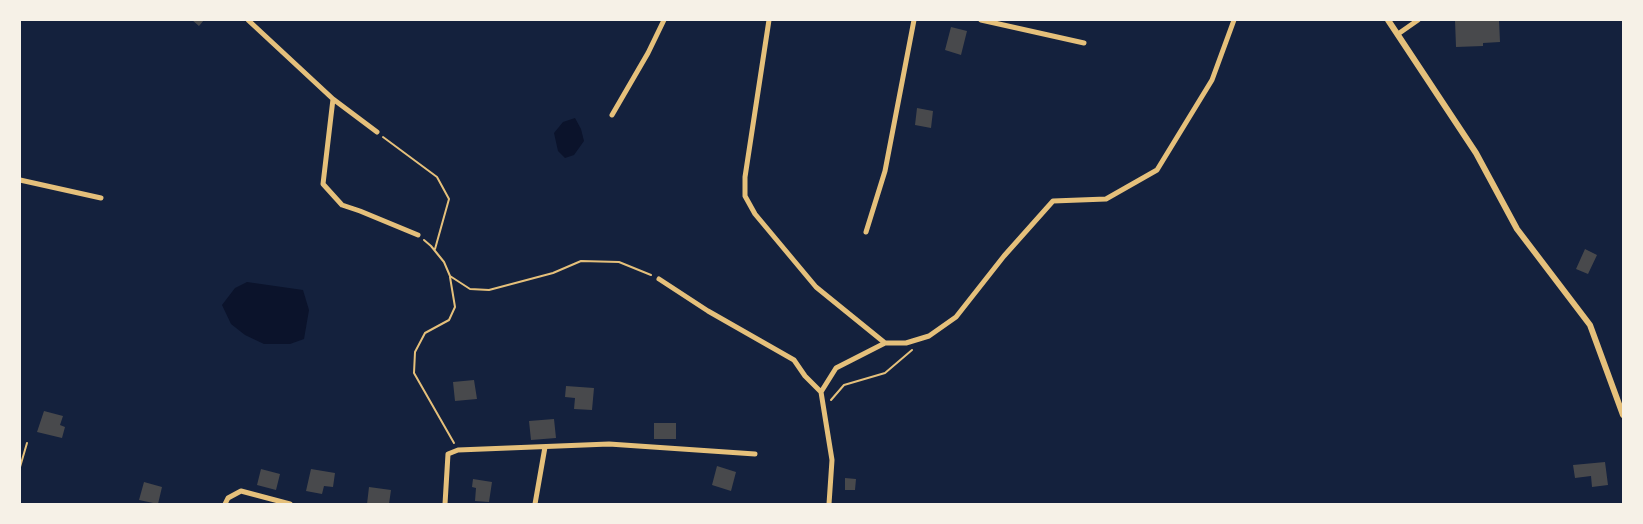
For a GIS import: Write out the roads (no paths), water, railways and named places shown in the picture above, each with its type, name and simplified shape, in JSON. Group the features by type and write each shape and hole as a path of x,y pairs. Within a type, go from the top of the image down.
{"street":[{"path":"248,20 334,99 377,132"},
{"path":"612,114 648,53 664,20"},
{"path":"769,20 745,177 745,196 755,214 816,286 885,343"},
{"path":"866,232 885,171 914,20"},
{"path":"981,20 1084,43"},
{"path":"821,392 836,368 885,343 906,343 929,336 956,317 1004,256 1053,201 1106,199 1157,170 1212,80 1234,20"},
{"path":"1388,20 1476,153 1517,228 1590,325 1623,415"},
{"path":"1398,34 1418,20"},
{"path":"334,99 323,184 342,205 418,235"},
{"path":"20,180 101,198"},
{"path":"659,279 708,311 794,360 805,376 821,392 832,460 829,504"},
{"path":"445,504 448,454 458,450 609,444 756,454"},
{"path":"535,504 545,446"},
{"path":"225,504 228,498 240,491 290,504"}],"water":[{"path":"575,118 581,129 584,141 574,155 565,158 558,151 554,133 563,122"},
{"path":"247,282 303,290 309,310 304,339 290,344 264,344 245,335 231,324 222,305 235,288"}]}
